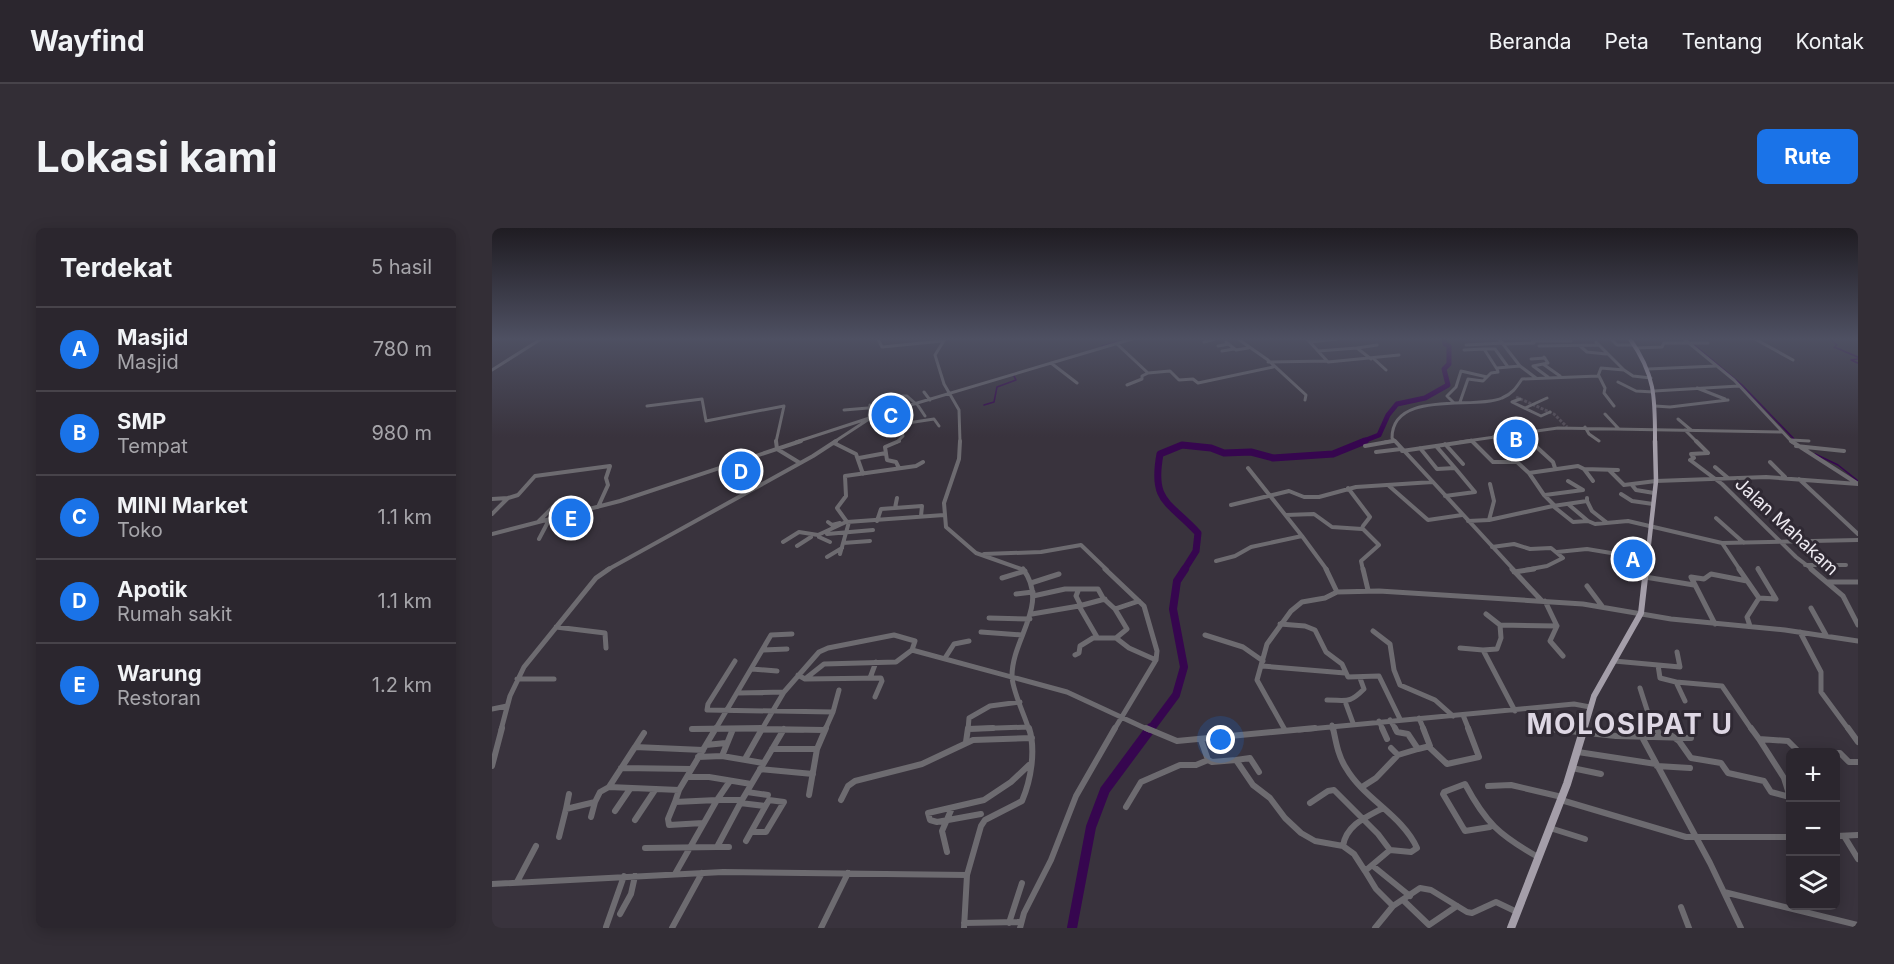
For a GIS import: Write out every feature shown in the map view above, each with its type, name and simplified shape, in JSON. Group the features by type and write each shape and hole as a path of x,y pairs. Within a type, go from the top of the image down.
{"main road":[{"path":"1515,927 1517,912 1578,752 1590,707 1641,613 1656,481 1655,406 1649,372"}],"street":[{"path":"940,372 944,384 959,410 961,440 959,459 947,489 944,515 946,527 983,556 1017,566 1025,571 1031,583 1033,594 1031,617 1022,635 1012,677 1032,738 1031,764 1027,789 1022,801 983,817 945,821 930,820 928,813 978,801 1011,782 1031,764"},
{"path":"492,534 599,506 897,409 1023,372"},
{"path":"1062,372 1077,383"},
{"path":"1127,385 1142,379 1142,376 1148,373 1163,372"},
{"path":"1171,372 1179,380 1192,379 1198,383 1248,374 1250,372"},
{"path":"1279,372 1302,390 1305,400"},
{"path":"1453,402 1447,396 1456,387 1461,372"},
{"path":"1467,372 1487,377"},
{"path":"1460,402 1467,380 1482,381 1491,373 1498,372"},
{"path":"1528,372 1536,378"},
{"path":"1541,372 1548,377"},
{"path":"1554,372 1560,376"},
{"path":"1601,372 1604,393 1614,406"},
{"path":"1626,372 1633,376 1651,378"},
{"path":"1723,372 1782,432 1858,484"},
{"path":"1563,656 1550,641 1557,626 1543,601 1393,441 1392,430 1405,413 1421,406 1453,402 1482,403 1502,398 1518,388 1522,379 1560,376 1600,377"},
{"path":"1595,383 1600,377"},
{"path":"1618,382 1636,391 1654,392 1739,386"},
{"path":"1655,406 1670,407 1728,400 1697,388"},
{"path":"924,393 930,400"},
{"path":"902,396 907,396 925,416"},
{"path":"1524,408 1547,398"},
{"path":"647,406 702,399 706,421 784,406 776,441 777,449"},
{"path":"1520,399 1512,402 1542,416 1550,412"},
{"path":"844,410 869,406 869,419"},
{"path":"897,409 903,436 898,442 885,446 887,460 896,462 899,468"},
{"path":"1605,414 1618,428"},
{"path":"492,766 507,706 517,679 538,648 596,578 610,567 798,464 869,419"},
{"path":"1678,419 1691,430"},
{"path":"901,424 928,420 938,424 947,420"},
{"path":"1376,452 1436,446 1520,432 1585,428 1782,432"},
{"path":"1585,428 1599,441"},
{"name":"Jalan Mahakam","path":"1685,430 1708,453 1691,454 1694,458 1690,460 1715,478 1805,566 1843,596 1858,625"},
{"path":"1520,432 1552,462 1555,468"},
{"path":"1494,436 1503,443 1501,447"},
{"path":"1471,440 1492,462 1516,462 1529,473 1554,506 1573,522 1588,521"},
{"path":"1365,446 1393,441"},
{"path":"1796,443 1809,441"},
{"path":"834,443 852,450 859,458 863,474"},
{"path":"1796,443 1844,451"},
{"path":"1444,444 1463,464"},
{"path":"1436,446 1475,492 1445,496"},
{"path":"1420,448 1437,469 1455,468"},
{"path":"777,449 794,458 790,460 798,464"},
{"path":"859,458 886,453"},
{"path":"840,554 848,522 836,507 846,496 847,487 843,477 916,466 923,462"},
{"path":"1770,462 1785,477"},
{"path":"492,499 518,495 535,476 610,466 606,478 608,485 599,506"},
{"path":"1529,473 1581,466 1593,481"},
{"path":"1715,466 1728,478"},
{"path":"1248,468 1329,573 1337,592"},
{"path":"1584,469 1618,470"},
{"path":"1610,470 1621,484 1632,485 1656,481 1785,477 1858,484"},
{"path":"1799,479 1858,534"},
{"path":"1544,495 1583,490 1568,481"},
{"path":"1231,505 1289,491 1304,497 1319,497 1348,488 1432,483"},
{"path":"1489,520 1494,501 1490,484"},
{"path":"1388,485 1404,503 1428,520 1462,515"},
{"path":"1632,485 1635,490 1654,493"},
{"path":"1348,488 1370,516 1363,527"},
{"path":"1621,494 1632,501 1653,504"},
{"path":"492,514 508,498"},
{"path":"895,519 897,498"},
{"path":"539,521 560,500"},
{"path":"1468,521 1489,520 1587,500 1592,511 1606,522"},
{"path":"876,521 879,510 923,503 921,516"},
{"path":"1568,504 1588,521 1596,524 1628,521 1722,543 1858,540"},
{"path":"1286,515 1314,514 1332,528 1363,527"},
{"path":"859,522 860,515"},
{"path":"828,522 832,525 944,515"},
{"path":"1716,518 1722,526 1733,531 1744,543"},
{"path":"539,539 549,520"},
{"path":"824,535 848,522"},
{"path":"1363,527 1378,545 1361,563 1368,590"},
{"path":"797,546 814,537 873,530"},
{"path":"783,542 799,532 830,542"},
{"path":"1216,561 1235,556 1251,548 1302,536"},
{"path":"827,557 842,546 870,541"},
{"path":"859,550 861,542"},
{"path":"1722,543 1759,598"},
{"path":"968,546 991,555 1041,552 1079,544 1139,601 1146,611 1156,651 1156,660 1134,700 1079,789 1054,853 1021,925 1009,923 964,926 967,875 983,817 978,801"},
{"path":"1492,547 1516,544 1530,549 1551,548 1563,558 1550,562 1546,567 1514,572"},
{"path":"1557,552 1587,549 1623,555 1627,552 1646,558"},
{"path":"1805,566 1846,565"},
{"path":"1758,568 1776,599 1759,598"},
{"path":"1002,578 1025,571"},
{"path":"1031,583 1059,574"},
{"path":"1715,624 1690,576 1704,579 1712,574 1747,581"},
{"path":"1645,577 1694,585"},
{"path":"1827,582 1858,582"},
{"path":"1587,586 1602,606"},
{"path":"1016,594 1065,589 1078,591 1098,589 1115,609 1127,629 1116,638"},
{"path":"1285,730 1257,678 1268,644 1280,624 1299,603 1325,598 1337,592 1368,590 1602,606 1715,624 1826,635 1858,641"},
{"path":"1078,591 1076,596 1080,606 1097,637"},
{"path":"1750,626 1747,617 1759,598"},
{"path":"989,618 1031,617 1105,599"},
{"path":"1115,609 1139,601"},
{"path":"1811,608 1826,635"},
{"path":"1486,614 1500,625 1557,626"},
{"path":"1280,624 1307,626 1316,630 1323,639 1326,652 1342,664 1349,678 1380,677 1400,719"},
{"path":"1460,648 1497,649 1501,638 1500,625"},
{"path":"556,627 605,633 606,648"},
{"path":"1373,632 1390,645 1394,670 1400,685 1436,700 1453,716"},
{"path":"1800,632 1821,672 1821,692 1858,742"},
{"path":"981,633 1022,635"},
{"path":"703,823 669,825 668,819 679,790 771,636 792,634"},
{"path":"745,759 784,692 819,652 828,648 894,635 915,641 912,650 899,661 824,664 805,679"},
{"path":"1204,635 1243,647 1262,664 1345,673"},
{"path":"1076,655 1081,645 1097,637 1116,638 1129,648 1156,660"},
{"path":"945,658 954,644 969,641"},
{"path":"764,650 788,649"},
{"path":"912,650 1067,692 1177,741 1574,704 1590,707"},
{"path":"1483,650 1515,711"},
{"path":"1614,662 1680,668 1677,652"},
{"path":"735,660 707,706 709,711 833,712"},
{"path":"870,678 876,662"},
{"path":"1658,665 1660,678 1724,687 1760,740 1786,785"},
{"path":"752,669 777,670"},
{"path":"798,675 805,679 882,679 875,697"},
{"path":"1346,704 1364,689 1360,678"},
{"path":"517,679 554,679"},
{"path":"1676,682 1685,701"},
{"path":"1640,688 1648,713 1661,737"},
{"path":"809,795 818,749 839,690"},
{"path":"738,693 784,692"},
{"path":"1327,700 1346,704"},
{"path":"966,742 969,718 989,706 1020,702"},
{"path":"1346,704 1353,723"},
{"path":"492,710 507,706"},
{"path":"1419,718 1429,747 1447,764 1479,757 1463,716"},
{"path":"1390,720 1397,732 1408,734 1418,749"},
{"path":"1379,721 1387,739"},
{"path":"1332,725 1346,768 1417,844 1417,848 1411,852 1389,850"},
{"path":"968,729 1029,727"},
{"path":"692,729 824,730"},
{"path":"722,756 732,729"},
{"path":"717,847 784,729"},
{"path":"1551,729 1642,737 1691,738"},
{"path":"591,817 600,792 609,787 644,733"},
{"path":"1672,736 1679,741 1691,758 1721,762 1728,773 1764,781 1771,792 1786,797"},
{"path":"1642,737 1697,838 1741,928"},
{"path":"492,739 500,738"},
{"path":"841,800 848,786 855,781 922,764 966,742 1032,738"},
{"path":"1201,740 1208,760"},
{"path":"1760,740 1788,741 1794,748"},
{"path":"635,747 704,748 726,743"},
{"path":"1362,787 1376,778 1398,755 1429,747"},
{"path":"1391,748 1398,755"},
{"path":"772,749 818,749"},
{"path":"1578,752 1621,760 1690,768"},
{"path":"1840,753 1849,762 1858,762"},
{"path":"698,757 722,756 745,759 762,766 813,774"},
{"path":"1126,807 1138,785 1180,765 1196,765 1208,760 1212,762 1250,758 1259,772"},
{"path":"1236,760 1253,785 1270,798 1285,818 1301,833 1316,841 1343,846 1354,854 1376,889 1393,906"},
{"path":"621,768 691,770"},
{"path":"1572,768 1601,774"},
{"path":"687,777 751,784"},
{"path":"675,874 703,823 730,781"},
{"path":"1490,827 1465,831 1443,794 1444,792 1466,784 1490,827 1502,837 1538,857"},
{"path":"1488,786 1511,785 1677,835 1697,838 1786,837"},
{"path":"609,787 679,790"},
{"path":"615,811 630,789"},
{"path":"635,820 655,790"},
{"path":"1310,803 1328,791 1334,790 1378,834 1389,850"},
{"path":"747,792 768,795"},
{"path":"559,837 569,794"},
{"path":"746,841 751,832 765,807 771,799 784,803 766,832 751,832"},
{"path":"675,802 717,800 765,807"},
{"path":"566,809 595,802"},
{"path":"947,852 942,831 952,808"},
{"path":"1343,846 1346,834 1363,819 1383,808"},
{"path":"1550,828 1585,839"},
{"path":"1840,836 1858,835"},
{"path":"1844,836 1858,859"},
{"path":"517,882 527,869 527,863 536,846"},
{"path":"645,848 729,847"},
{"path":"1365,871 1389,850"},
{"path":"1373,866 1406,898 1429,925 1457,906"},
{"path":"492,884 702,873 967,875"},
{"path":"672,928 678,911 694,892 702,873"},
{"path":"821,928 848,873"},
{"path":"606,927 624,876"},
{"path":"620,914 631,894 635,876"},
{"path":"1009,923 1022,883"},
{"path":"1375,928 1393,906 1420,888 1430,890 1472,913 1496,902 1517,912"},
{"path":"1724,892 1858,925"},
{"path":"1681,907 1689,928"}],"waterway":[{"path":"1361,442 1379,435 1388,415 1397,404 1425,398 1448,385 1445,372"},
{"path":"1726,372 1794,439"},
{"path":"984,405 994,402 997,387 1016,380 1014,376"},
{"path":"1184,570 1196,551 1198,533 1171,507 1160,492 1158,483 1160,454 1182,445 1211,448 1224,453 1251,452 1273,458 1333,454 1365,441"},
{"path":"1815,454 1838,465 1858,481"},
{"path":"1150,730 1176,695 1184,667 1173,609 1177,581 1185,569"},
{"path":"1072,928 1091,827 1105,790 1151,728"}],"tunnel":[{"path":"1516,397 1554,414 1567,427"}],"place":[{"name":"MINI Market","path":"891,415"},
{"name":"SMP","path":"1516,439"},
{"name":"Apotik","path":"741,471"},
{"name":"Warung","path":"571,518"},
{"name":"Masjid","path":"1633,559"}],"district":[{"name":"MOLOSIPAT U","path":"1630,724"}]}
